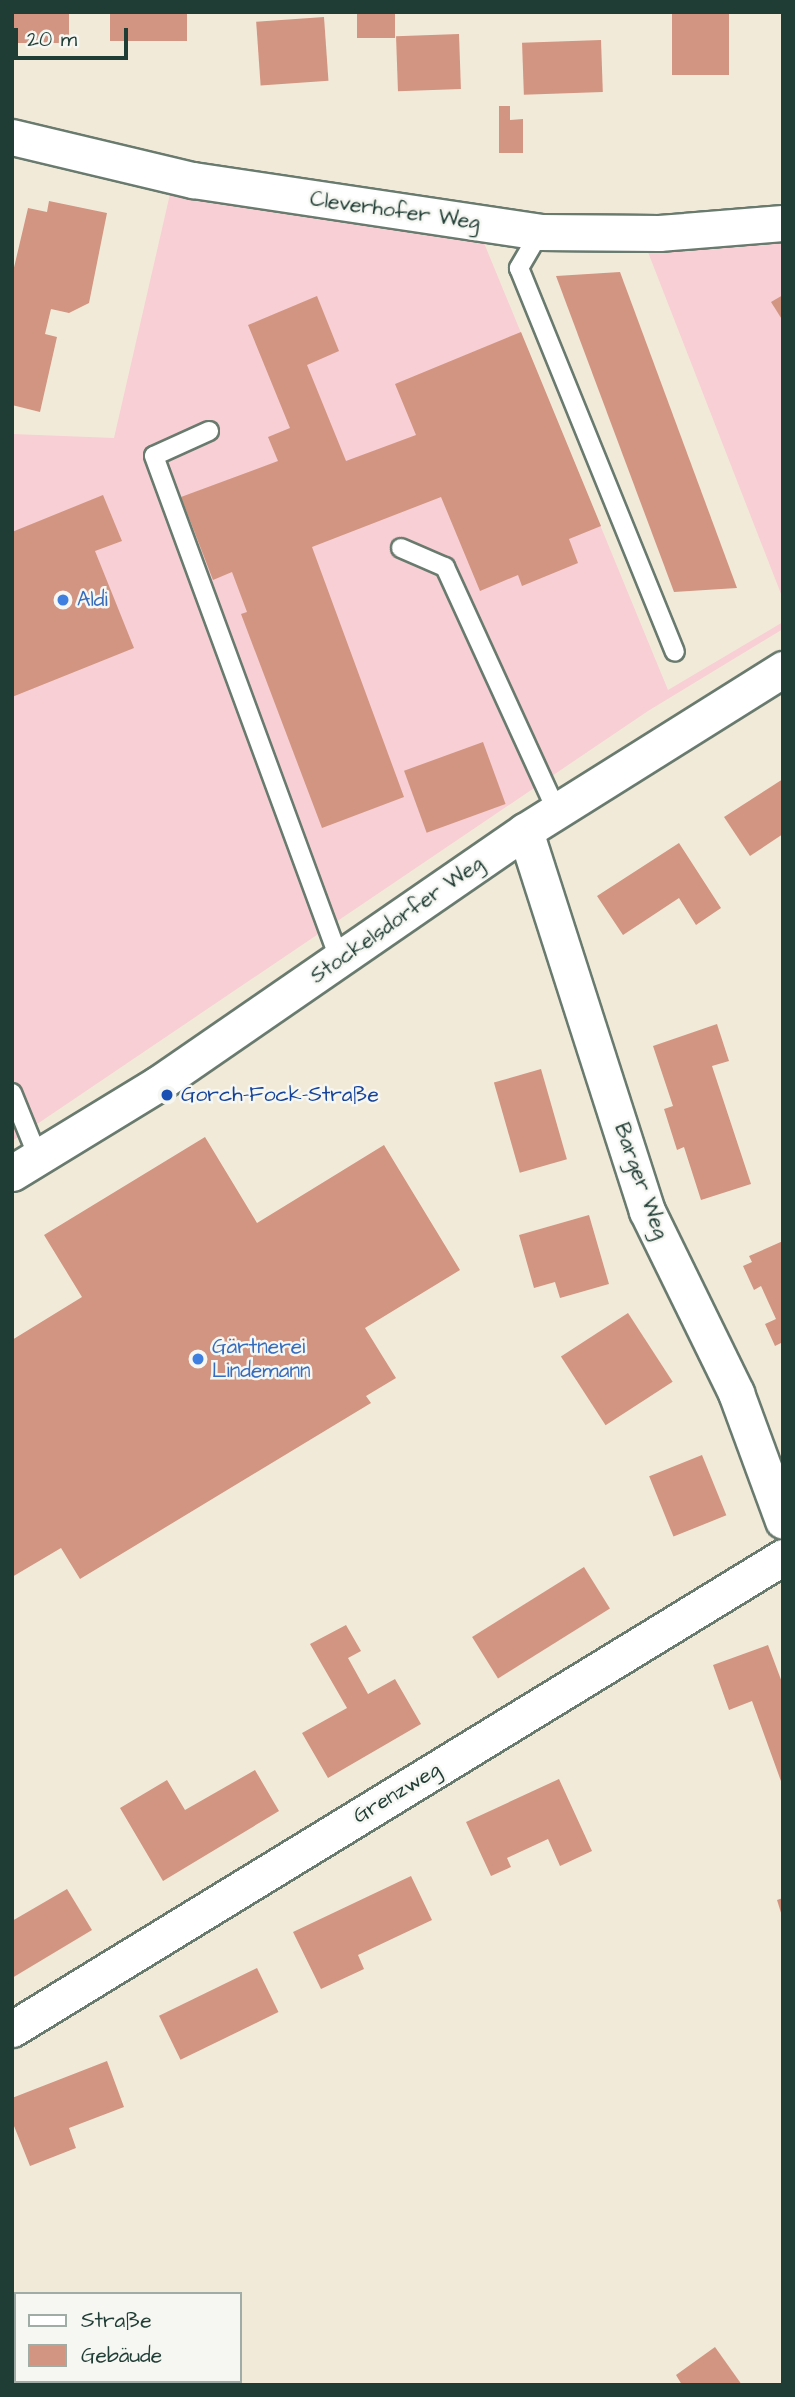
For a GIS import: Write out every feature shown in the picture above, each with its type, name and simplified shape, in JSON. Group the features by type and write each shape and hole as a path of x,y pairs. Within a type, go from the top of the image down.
{"street":[{"name":"Cleverhofer Weg","path":"12,138 193,180 540,232 659,233 783,223"},
{"name":"Stockelsdorfer Weg","path":"25,1165 158,1084 525,831 783,668"},
{"name":"Barger Weg","path":"525,831 647,1211 736,1393 783,1521"},
{"name":"Grenzweg","path":"12,2029 783,1557"}],"lane":[{"path":"540,232 519,268 675,652"},
{"path":"209,431 154,456 340,961"},
{"path":"401,548 445,567 558,812"},
{"path":"12,1093 25,1165"}],"shaded area":[{"path":"170,194 484,243 668,690 783,622 783,629 648,711 12,1141 12,434 114,438"},
{"path":"783,242 783,599 646,247"}],"building":[{"path":"12,12 69,12 69,43 12,43"},
{"path":"110,12 187,12 187,41 110,41"},
{"path":"357,12 395,12 395,38 357,38"},
{"path":"672,12 729,12 729,75 672,75"},
{"path":"324,17 328,81 261,86 256,22"},
{"path":"459,34 461,89 398,91 396,36"},
{"path":"601,40 603,92 524,95 522,43"},
{"path":"499,106 510,106 510,120 523,119 523,153 499,153"},
{"path":"49,201 107,213 89,303 69,313 51,309 45,334 57,337 40,412 12,405 12,276 28,208 47,212"},
{"path":"620,272 737,588 674,592 556,276"},
{"path":"783,295 783,321 771,302"},
{"path":"317,296 339,351 307,365 346,461 416,435 395,384 521,332 601,526 569,539 578,563 522,586 518,575 480,591 441,497 312,547 404,797 322,828 241,614 247,612 232,572 213,580 181,497 278,461 268,437 290,428 248,325"},
{"name":"Aldi","path":"103,495 122,541 95,551 134,648 12,697 12,532"},
{"path":"483,742 506,804 427,833 404,771"},
{"path":"783,779 783,834 750,856 724,817"},
{"path":"679,843 721,908 696,925 679,898 623,935 597,896"},
{"path":"717,1024 729,1061 712,1066 751,1184 701,1200 684,1147 677,1150 664,1109 673,1106 653,1046"},
{"path":"541,1069 567,1159 520,1173 494,1083"},
{"name":"Gärtnerei Lindemann","path":"205,1137 257,1223 384,1145 460,1270 365,1328 396,1378 366,1396 371,1403 80,1579 61,1548 12,1577 12,1340 82,1297 44,1235"},
{"path":"589,1215 609,1284 560,1298 555,1282 534,1288 519,1235"},
{"path":"783,1241 783,1342 775,1346 765,1324 776,1319 761,1286 754,1290 743,1266 752,1262 749,1256"},
{"path":"628,1313 673,1382 606,1425 561,1357"},
{"path":"702,1455 726,1515 673,1537 649,1476"},
{"path":"584,1567 610,1609 498,1679 472,1637"},
{"path":"346,1625 361,1651 348,1658 368,1694 395,1679 421,1724 328,1778 302,1733 347,1708 310,1644"},
{"path":"768,1645 783,1685 782,1784 752,1701 729,1710 713,1665"},
{"path":"255,1770 279,1811 163,1881 120,1808 167,1780 185,1810"},
{"path":"559,1779 592,1851 560,1866 548,1839 507,1858 511,1867 491,1876 466,1822"},
{"path":"411,1876 432,1920 358,1955 364,1969 321,1989 293,1932"},
{"path":"67,1889 92,1930 12,1978 12,1921"},
{"path":"783,1898 783,1916 782,1916 777,1900"},
{"path":"257,1968 278,2012 181,2060 159,2016"},
{"path":"107,2061 124,2107 69,2128 76,2148 30,2166 12,2121 12,2098"},
{"path":"715,2347 742,2385 682,2385 676,2375"}],"place":[{"name":"Aldi","path":"63,600"},
{"name":"Gorch-Fock-Straße","path":"167,1095"},
{"name":"Gärtnerei Lindemann","path":"198,1359"}]}
